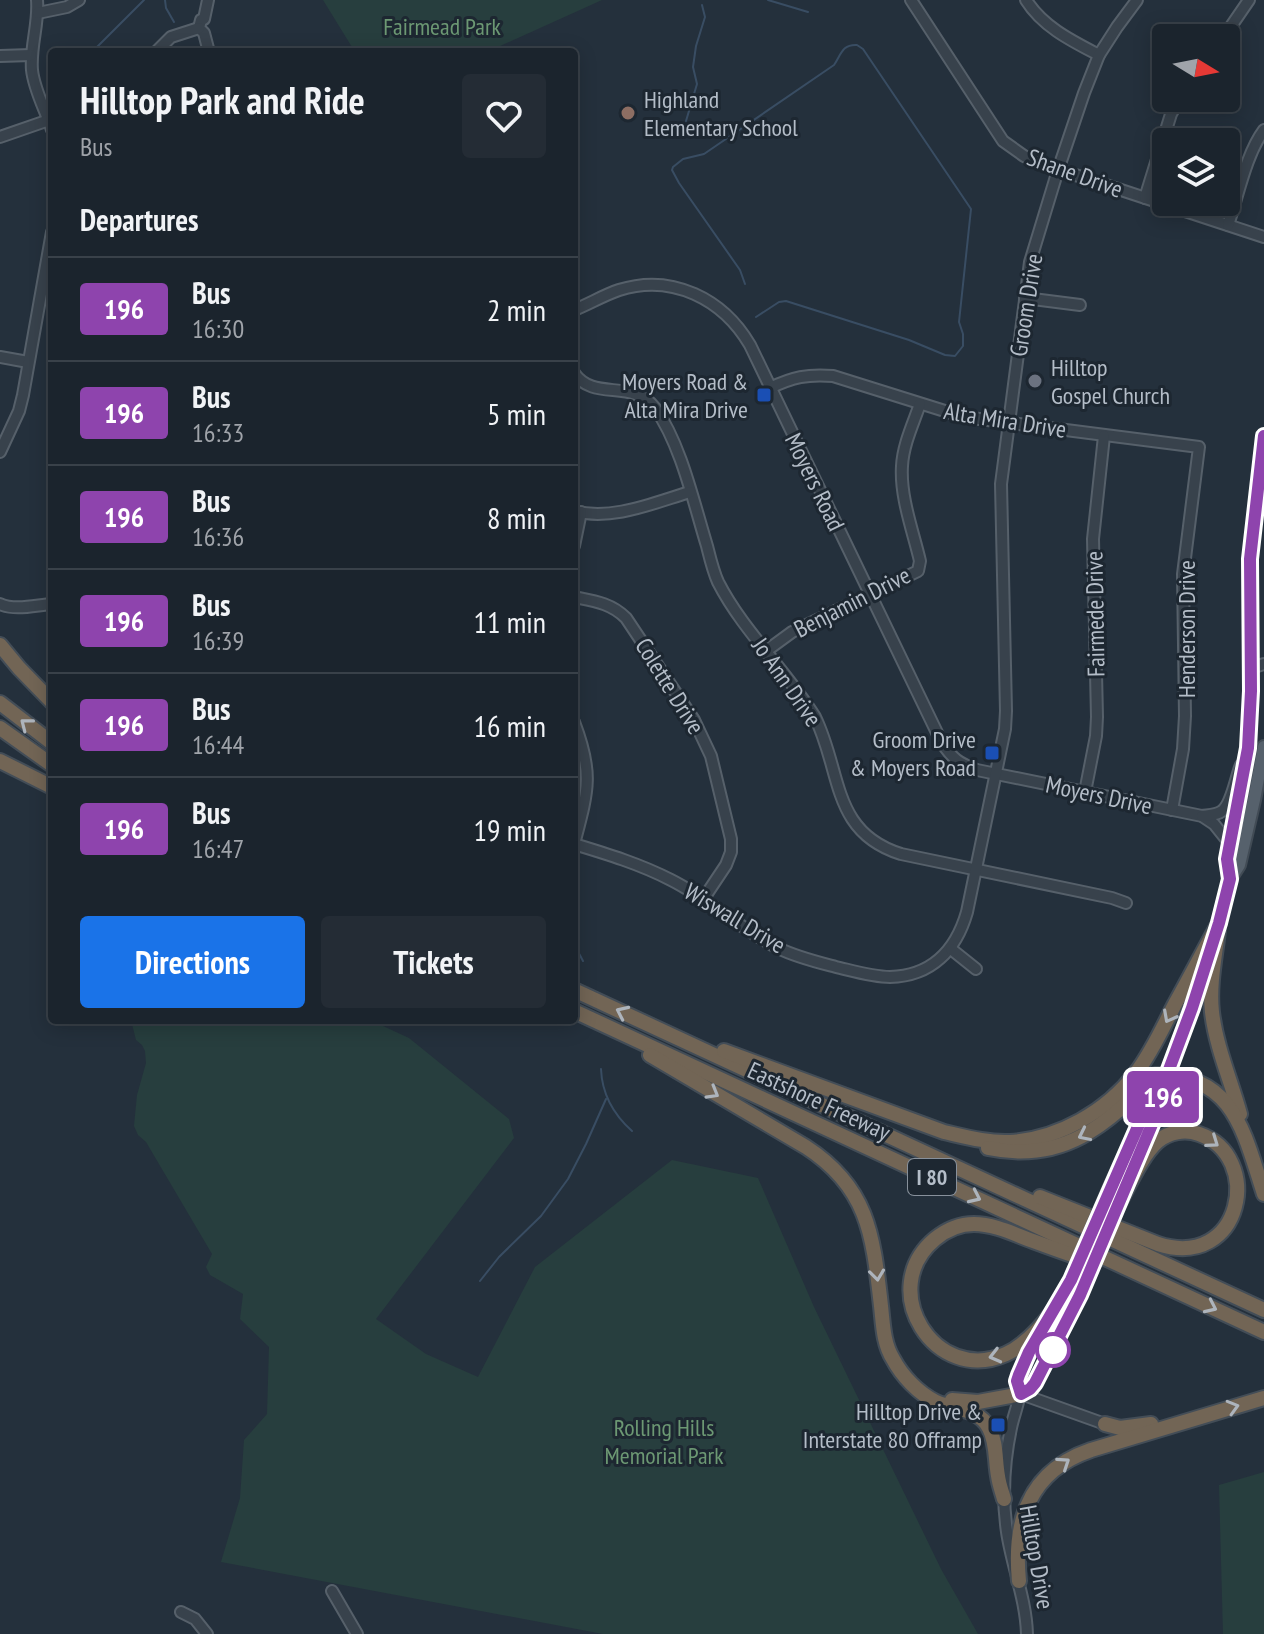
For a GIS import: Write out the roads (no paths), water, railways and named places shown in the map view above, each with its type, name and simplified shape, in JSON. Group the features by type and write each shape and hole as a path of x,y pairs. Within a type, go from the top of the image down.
{"highway":[{"path":"0,645 48,698"},
{"path":"0,703 48,740"},
{"path":"0,728 48,762"},
{"path":"0,761 48,785"},
{"path":"671,1035 749,1059 944,1132 984,1140 1023,1140 1062,1130 1101,1107 1125,1085 1145,1059 1219,923"},
{"path":"1219,923 1212,1012 1264,1194"},
{"name":"Eastshore Freeway","path":"578,992 1264,1310"},
{"name":"Eastshore Freeway","path":"578,1013 1264,1332"},
{"path":"599,1023 806,1147 843,1178 858,1199 868,1224 885,1337 893,1361 926,1396 973,1413 985,1422 993,1440 1004,1499"},
{"path":"927,1126 983,1147 1010,1152 1038,1151 1067,1143 1096,1129 1155,1075 1167,1075 1189,1078 1216,1092 1234,1112 1247,1142"},
{"path":"932,1157 1177,1249 1207,1244 1224,1231 1236,1212 1240,1180 1232,1161 1220,1145 1193,1132 1175,1133 1151,1148 1119,1203"},
{"path":"1055,1309 1029,1338 1008,1353 986,1360 961,1358 940,1348 917,1322 911,1300 913,1274 924,1250 933,1241 952,1228 974,1224 1008,1231 1171,1289"},
{"path":"906,1376 928,1393 957,1401 989,1401 1021,1394"},
{"path":"1019,1581 1016,1551 1023,1516 1033,1493 1059,1466 1079,1454 1264,1398"},
{"path":"1105,1424 1128,1428 1203,1415"}],"main road":[{"name":"Hilltop Drive","path":"1230,879 1227,859 1248,748 1250,559 1264,436"},
{"name":"Hilltop Drive","path":"1021,1394 1035,1383 1080,1295 1168,1086 1167,1075 1192,1008 1230,879 1239,865 1264,747"},
{"name":"Hilltop Drive","path":"1055,1309 1064,1295 1157,1083 1167,1075"}],"street":[{"path":"37,0 32,73 48,119"},
{"path":"38,13 67,7 79,0"},
{"path":"208,0 202,26 208,48"},
{"name":"Shane Drive","path":"911,0 1003,141 1024,156 1264,237"},
{"path":"1026,0 1046,23 1063,36 1099,55"},
{"name":"Groom Drive","path":"996,774 1006,711 1001,484 1030,262 1058,170 1099,55 1137,0"},
{"path":"1233,24 1249,0"},
{"path":"160,48 171,37 202,26"},
{"path":"0,56 31,55"},
{"path":"1145,198 1172,112"},
{"path":"0,137 48,125"},
{"path":"1228,225 1251,156 1264,130"},
{"path":"0,451 19,411 48,254"},
{"name":"Moyers Road","path":"578,308 618,290 663,285 691,292 713,303 732,320 750,345 942,743 952,758 961,764 996,774"},
{"path":"1025,298 1080,305"},
{"path":"0,357 28,362"},
{"name":"Alta Mira Drive","path":"770,388 797,376 833,376 964,417 1199,447"},
{"name":"Jo Ann Drive","path":"578,379 600,389 630,391 653,406 679,456 717,579 731,604 815,717 842,798 856,827 885,849 1126,903"},
{"name":"Benjamin Drive","path":"766,651 792,632 918,571 920,561 903,489 902,463 920,404"},
{"name":"Fairmede Drive","path":"1085,792 1096,736 1093,539 1104,436"},
{"name":"Henderson Drive","path":"1172,810 1183,749 1185,716 1183,574 1199,447"},
{"path":"578,512 604,514 628,510 690,492"},
{"name":"Colette Drive","path":"578,598 605,603 626,618 705,741 720,791 731,852 704,898"},
{"path":"0,604 6,607 48,604"},
{"path":"1251,668 1264,664"},
{"path":"1251,668 1264,672"},
{"path":"578,732 588,769 585,802 578,829"},
{"path":"1202,816 1219,813 1228,804 1248,748"},
{"path":"976,969 951,949 961,932 996,774"},
{"name":"Moyers Drive","path":"996,774 1202,816"},
{"path":"1202,816 1214,824 1230,844"},
{"name":"Wiswall Drive","path":"578,845 640,865 673,880 779,949 808,960 888,977 924,969 951,949"},
{"name":"Hilltop Drive","path":"1027,1634 1019,1581 1008,1538 1004,1499 1008,1442 1021,1394 1017,1381 1019,1375 1055,1309"},
{"path":"1021,1394 1105,1424"},
{"path":"332,1591 357,1634"},
{"path":"181,1612 195,1619 207,1634"}],"waterway":[{"path":"96,48 144,0"},
{"path":"165,0 174,22"},
{"path":"768,0 808,12"},
{"path":"686,121 697,84 693,67 705,17 702,5"},
{"path":"745,284 740,270 679,183 673,167 683,159 704,154 834,65 845,48 857,45 863,49 971,209 959,322 963,346 955,356 945,355 909,340 786,301 779,302 756,317"},
{"path":"578,952 583,961"},
{"path":"601,1069 610,1103 632,1131"},
{"path":"480,1281 499,1257 541,1216 568,1179 606,1099"}],"place":[{"name":"Highland Elementary School","path":"628,113"},
{"name":"Hilltop Gospel Church","path":"1035,381"},
{"name":"Moyers Road & Alta Mira Drive","path":"764,395"},
{"name":"Groom Drive & Moyers Road","path":"992,753"},
{"name":"Hilltop Drive & Interstate 80 Offramp","path":"998,1425"}],"park label":[{"name":"Fairmead Park","path":"442,26"},
{"name":"Rolling Hills Memorial Park","path":"664,1441"}]}
